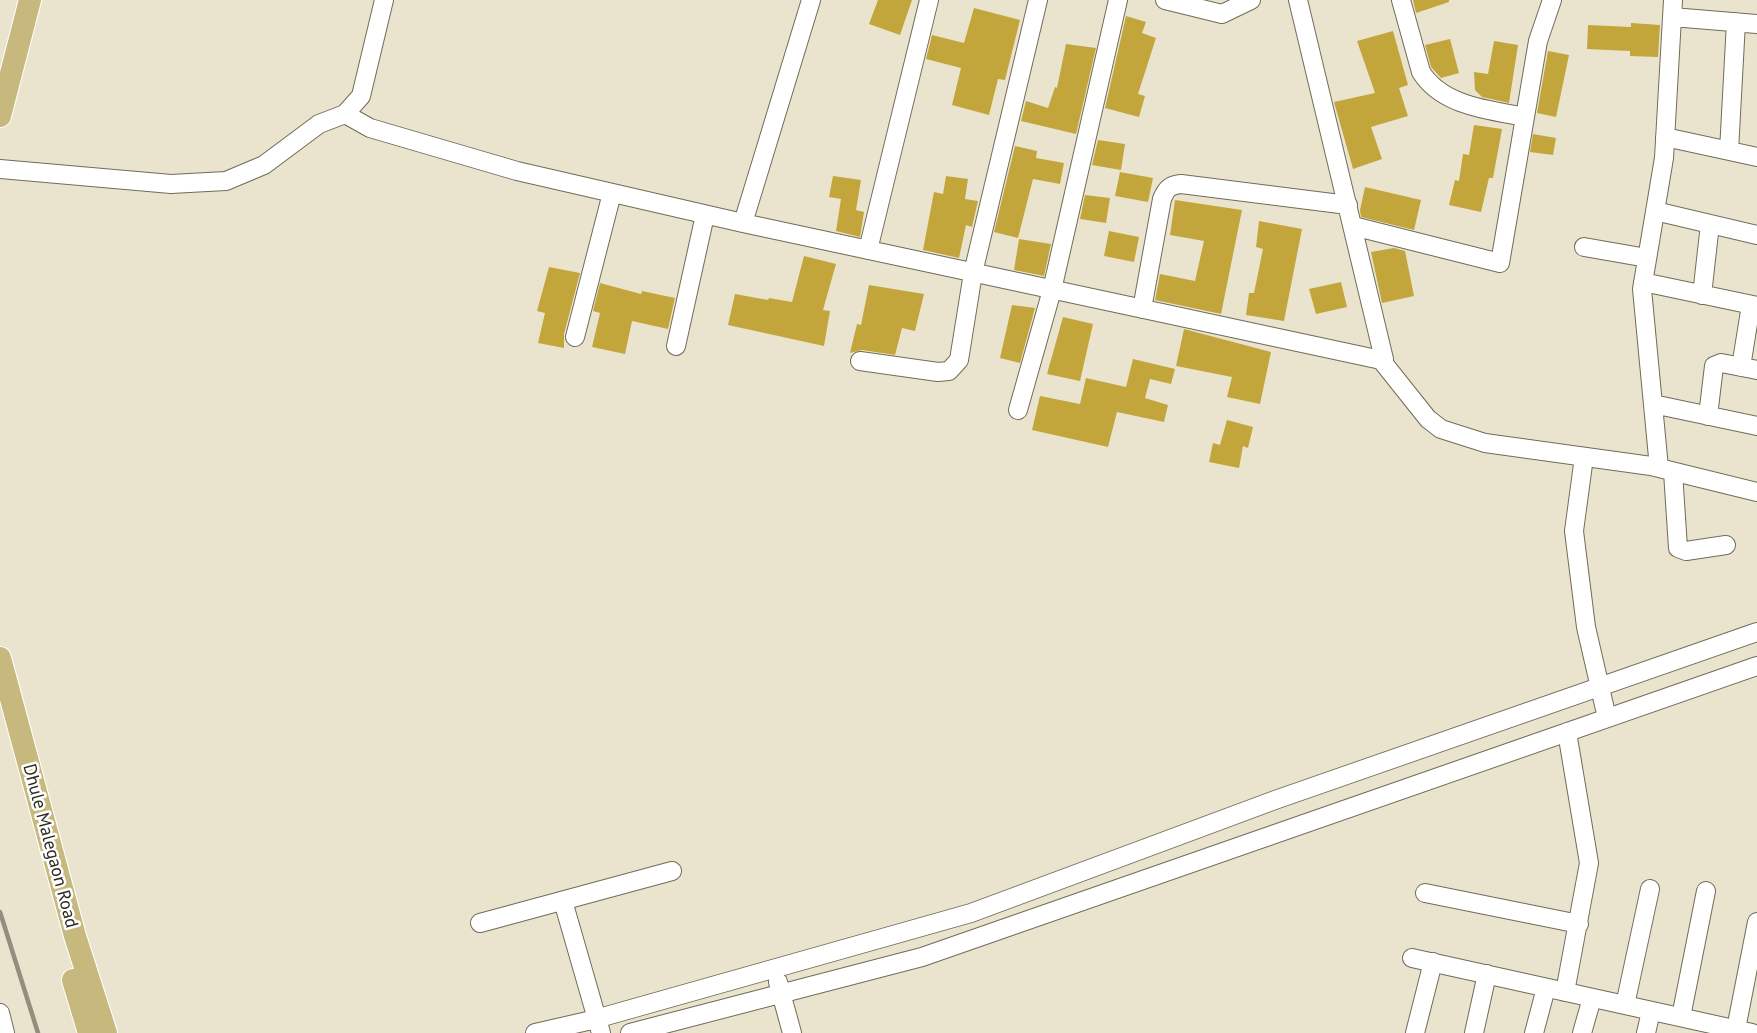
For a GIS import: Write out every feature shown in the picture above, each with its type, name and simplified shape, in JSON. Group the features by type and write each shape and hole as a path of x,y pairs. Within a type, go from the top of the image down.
{"main road":[{"path":"0,52 14,0"},
{"path":"0,116 30,0"},
{"name":"Dhule Malegaon Road","path":"0,658 75,936 106,1033"},
{"name":"Dhule Malegaon Road","path":"0,720 88,1033"}],"street":[{"path":"0,169 171,184 226,181 264,165 319,124 345,114 360,96 384,0"},
{"path":"743,224 811,0"},
{"path":"868,250 929,0"},
{"path":"860,361 938,372 955,367 959,360 973,273 1038,0"},
{"path":"1018,410 1052,290 1118,0"},
{"path":"1165,0 1222,14 1251,0"},
{"path":"1298,0 1384,359 1381,360"},
{"path":"1401,0 1421,72 1427,82 1465,104 1525,117"},
{"path":"1353,226 1500,263 1538,41 1552,0"},
{"path":"1726,545 1686,551 1678,548 1653,404 1642,301 1643,282 1665,137 1672,9 1757,24"},
{"path":"1730,151 1736,22"},
{"path":"345,114 370,128 517,171 743,224 1381,360 1434,425 1491,445 1666,470 1757,492"},
{"path":"1665,137 1757,157"},
{"path":"1142,309 1162,199 1166,190 1172,185 1181,183 1348,205"},
{"path":"575,337 612,193"},
{"path":"1655,211 1757,235"},
{"path":"676,346 705,215"},
{"path":"1702,295 1710,224"},
{"path":"1584,247 1647,258"},
{"path":"1643,282 1754,306 1749,369 1721,363 1714,366 1708,416"},
{"path":"1653,404 1757,426"},
{"path":"1584,457 1574,531 1585,619 1607,718"},
{"path":"535,1033 599,1026 774,969 970,914 1275,800 1757,632"},
{"path":"630,1033 922,957 1757,666"},
{"path":"1565,992 1589,876 1589,852 1567,732"},
{"path":"480,923 672,871"},
{"path":"1082,872 1094,897"},
{"path":"1625,1005 1650,889"},
{"path":"1681,1017 1706,891"},
{"path":"1425,893 1579,924"},
{"path":"563,901 599,1026"},
{"path":"1412,958 1681,1017 1703,1028 1744,1031 1757,922"},
{"path":"1415,1033 1433,962"},
{"path":"774,969 792,1033"},
{"path":"1474,1033 1487,974"},
{"path":"1534,1033 1546,988"},
{"path":"1582,1033 1592,998"},
{"path":"1646,1033 1651,1011"},
{"path":"0,1013 5,1033"}],"building":[{"path":"878,0 912,0 900,35 869,24"},
{"path":"1413,0 1449,0 1449,2 1416,13"},
{"path":"974,8 1020,20 1005,80 998,79 989,115 952,105 961,68 926,59 932,35 964,43"},
{"path":"1126,16 1146,22 1142,33 1156,38 1138,94 1145,96 1139,117 1105,108"},
{"path":"1631,23 1660,25 1658,57 1630,56 1630,51 1587,49 1588,25 1631,27"},
{"path":"1393,31 1408,85 1399,88 1408,116 1371,127 1382,159 1353,169 1334,102 1375,93 1357,41"},
{"path":"1450,39 1459,73 1441,78 1431,67 1425,45"},
{"path":"1494,41 1518,45 1509,103 1482,97 1475,90 1474,72 1488,74"},
{"path":"1066,44 1096,48 1076,134 1021,121 1026,101 1048,108 1055,87 1057,88"},
{"path":"1548,51 1569,55 1556,117 1537,113"},
{"path":"1474,125 1502,129 1493,178 1489,178 1481,212 1449,205 1455,180 1459,181 1463,154 1469,155"},
{"path":"1533,134 1556,138 1553,155 1530,152"},
{"path":"1098,140 1125,144 1121,170 1092,165"},
{"path":"1015,146 1037,151 1036,158 1064,163 1060,184 1033,179 1018,238 994,232"},
{"path":"1120,172 1153,178 1148,202 1115,196"},
{"path":"833,176 861,180 856,210 864,212 860,237 836,231 841,199 829,197"},
{"path":"946,176 968,179 965,199 978,201 972,227 966,225 959,258 923,250 934,192 943,194"},
{"path":"1365,187 1421,200 1414,230 1361,217 1360,210"},
{"path":"1085,195 1110,198 1106,223 1080,219"},
{"path":"1175,200 1242,210 1221,314 1155,300 1160,274 1195,281 1204,241 1170,235"},
{"path":"1259,221 1302,229 1284,321 1246,315 1249,293 1254,293 1263,249 1256,247"},
{"path":"1109,231 1139,237 1134,262 1104,256"},
{"path":"1019,239 1051,244 1044,276 1014,270"},
{"path":"1394,248 1405,251 1414,296 1382,303 1371,252"},
{"path":"804,256 836,264 823,310 830,311 824,346 728,325 735,294 792,302"},
{"path":"549,267 580,273 564,334 564,348 538,343 545,313 537,311"},
{"path":"1341,282 1347,307 1316,314 1309,289"},
{"path":"600,283 641,294 642,291 675,298 668,329 632,321 625,354 592,347 600,313 593,311"},
{"path":"869,285 924,294 915,331 902,328 895,355 862,350 850,353 857,324 861,325"},
{"path":"1012,305 1035,308 1020,363 1000,358"},
{"path":"1063,317 1093,324 1080,381 1047,374"},
{"path":"1184,329 1271,352 1260,404 1227,397 1232,377 1176,366"},
{"path":"1133,359 1175,369 1171,384 1150,379 1145,398 1168,405 1164,422 1117,412 1108,447 1032,430 1040,396 1080,404 1086,378 1126,387"},
{"path":"1227,420 1253,427 1248,448 1243,446 1239,468 1209,462 1213,443 1220,445"}],"railway":[{"path":"0,912 38,1033"}]}
